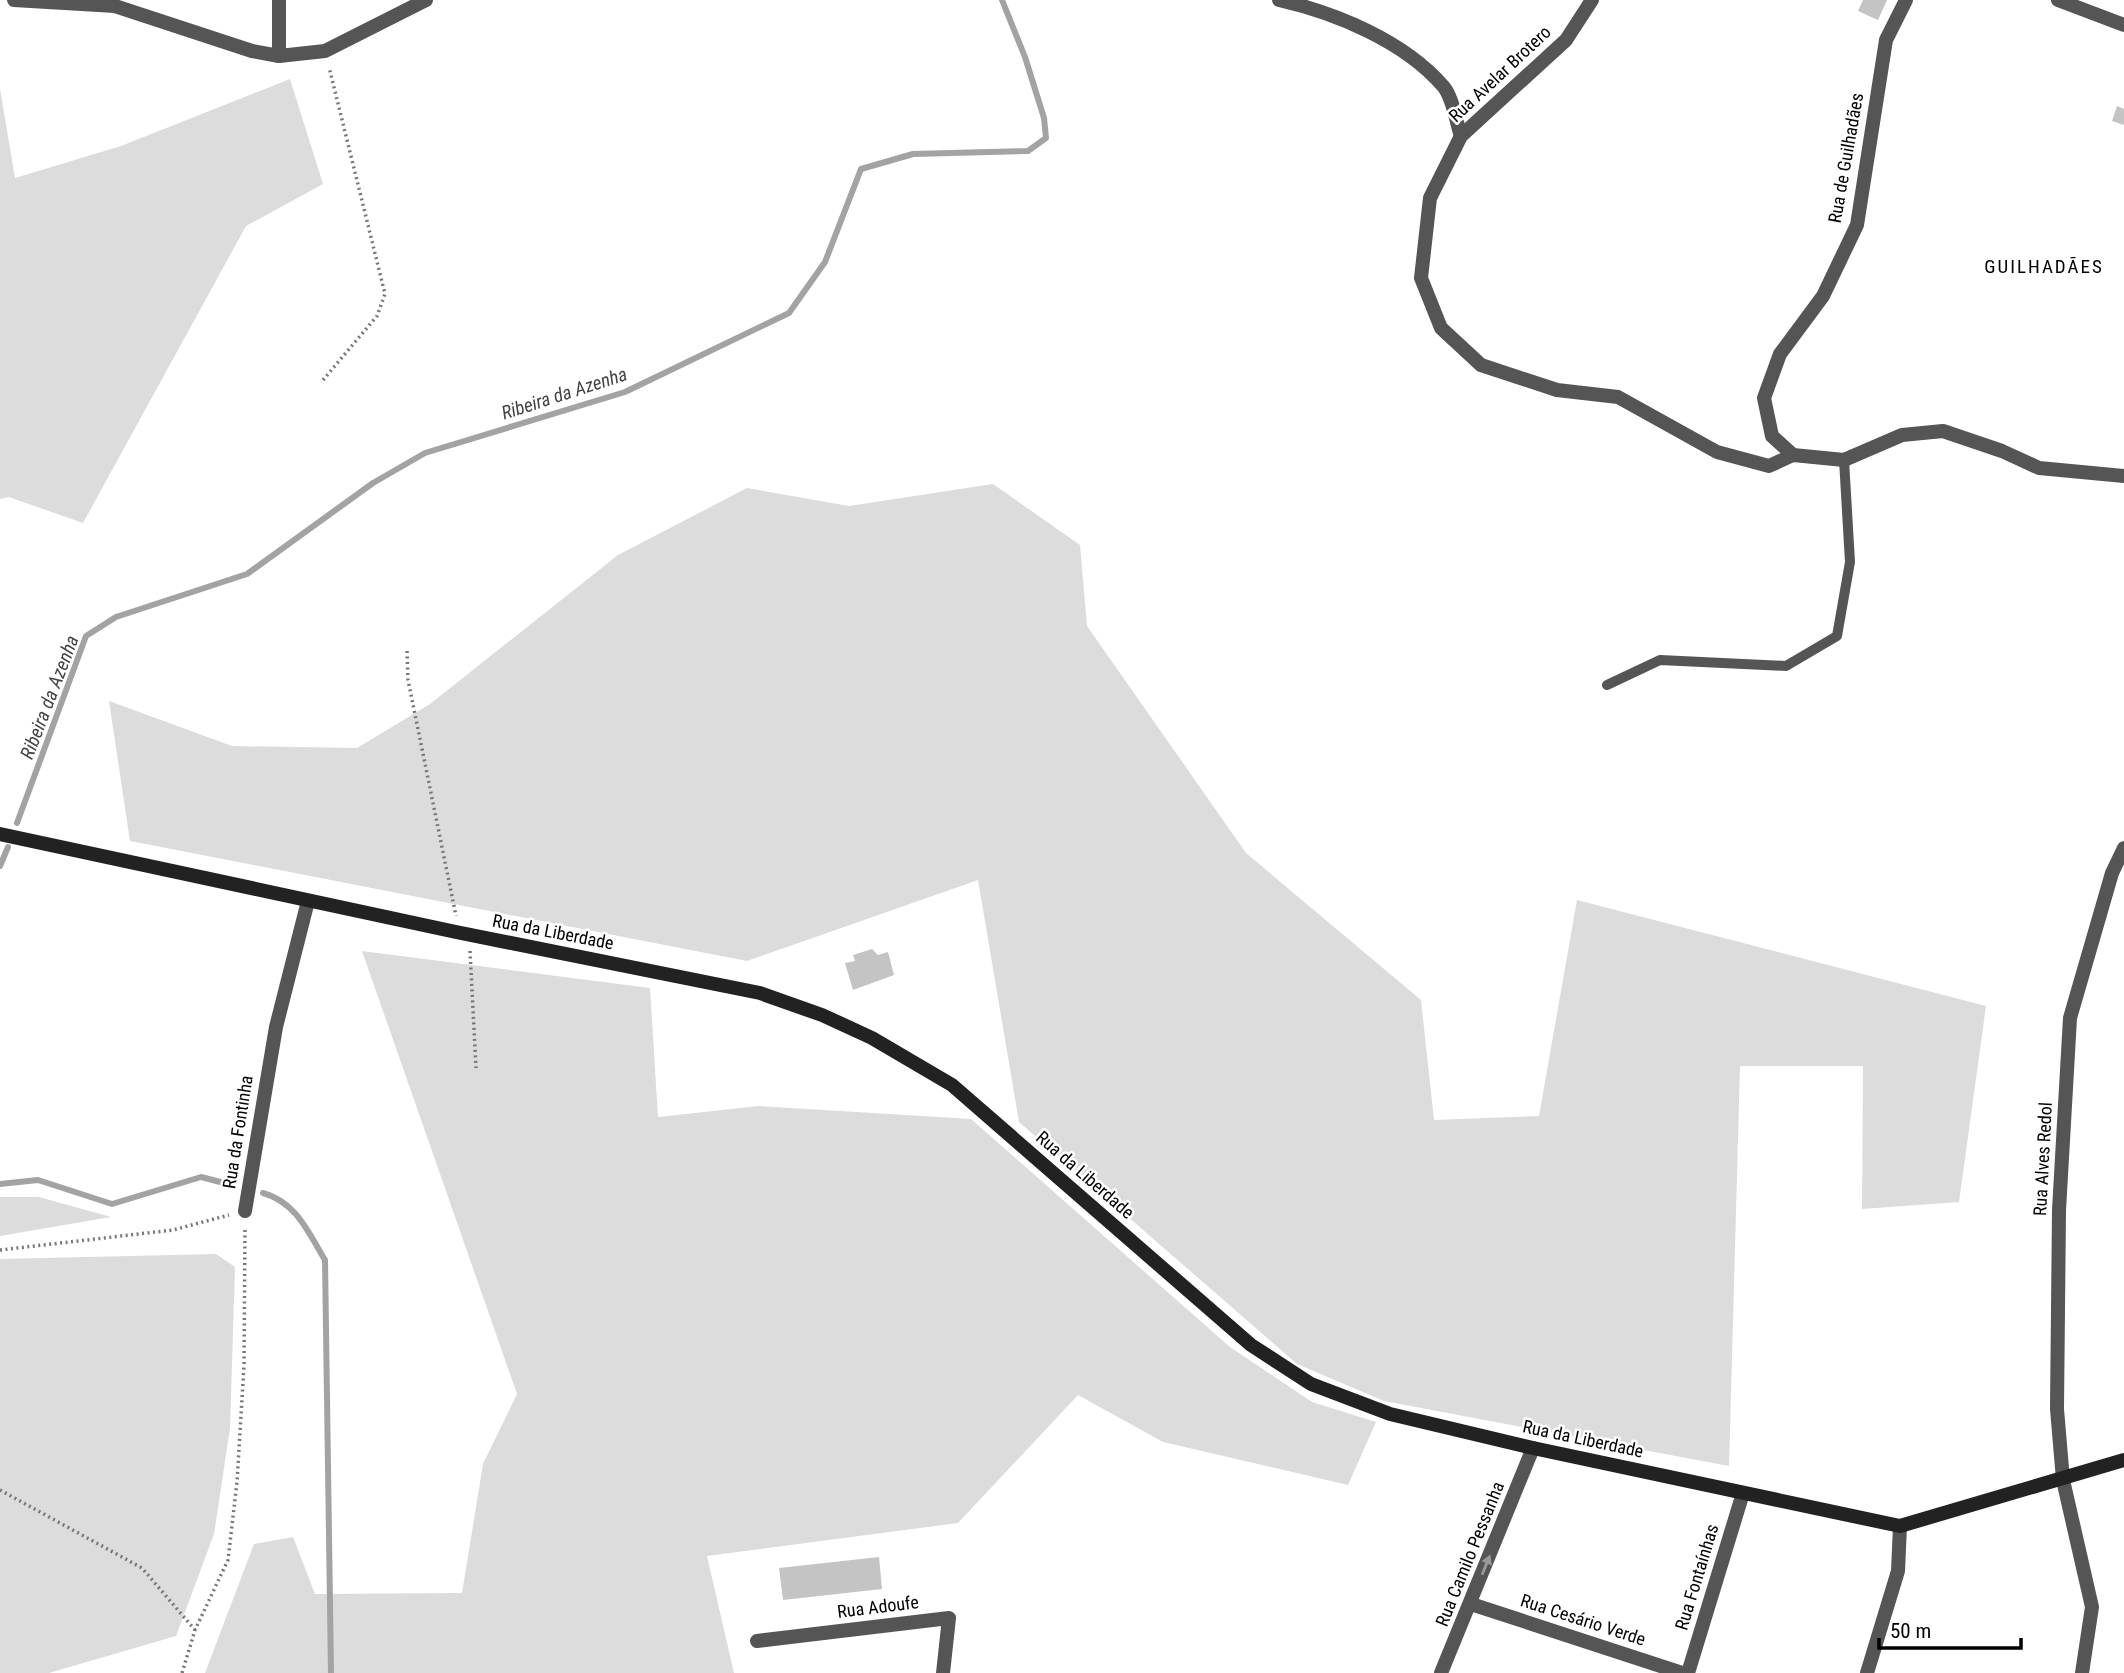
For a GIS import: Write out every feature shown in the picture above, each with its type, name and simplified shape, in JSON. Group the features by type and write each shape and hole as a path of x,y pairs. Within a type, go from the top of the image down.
{"street":[{"path":"14,0 113,3 252,51 279,56 325,51 426,0"},
{"path":"279,0 279,56"},
{"path":"1279,0 1319,9 1399,49 1445,88 1461,136"},
{"name":"Rua Avelar Brotero","path":"1592,0 1566,40 1461,136 1430,198 1421,278 1441,328 1481,365 1557,390 1618,397 1717,452 1769,466 1793,456"},
{"name":"Rua de Guilhadães","path":"1793,456 1772,436 1764,398 1780,354 1823,296 1857,225 1886,40 1906,0"},
{"path":"2059,0 2124,25"},
{"path":"1793,456 1844,460 1902,435 1943,431 2002,451 2039,468 2124,476"},
{"name":"Rua da Liberdade","path":"0,834 456,932 760,993 822,1015 873,1038 952,1085 1278,1365 1311,1384 1379,1411 1533,1448 1900,1526 2124,1460"},
{"name":"Rua Alves Redol","path":"2082,1673 2092,1607 2063,1480 2057,1409 2059,1210 2070,1018 2112,873 2124,848"},
{"name":"Rua da Fontinha","path":"245,1211 276,1027 308,901"},
{"name":"Rua Camilo Pessanha","path":"1441,1673 1533,1448"},
{"name":"Rua Fontaínhas","path":"1688,1673 1743,1493"},
{"path":"1867,1673 1898,1571 1900,1526"},
{"name":"Rua Cesário Verde","path":"1471,1604 1682,1673"},
{"name":"Rua Adoufe","path":"757,1640 949,1618 943,1673"}],"lane":[{"path":"1607,685 1660,660 1786,666 1837,636 1850,562 1844,460"}],"path":[{"path":"323,380 377,316 385,294 325,51"},
{"path":"407,651 408,680 456,913 456,932"},
{"path":"472,935 476,1068"},
{"path":"183,1673 195,1630 228,1560 244,1366 245,1211"},
{"name":"Rua da Fontinha","path":"0,1250 173,1230 245,1211"},
{"path":"0,1490 142,1568 195,1630"}],"shaded area":[{"path":"290,79 323,184 246,226 83,523 9,497 0,499 0,89 15,178 121,146"},
{"path":"993,484 1080,545 1087,626 1246,853 1421,1000 1434,1120 1539,1116 1577,900 1986,1006 1959,1202 1862,1209 1863,1066 1740,1066 1729,1466 1384,1401 1297,1364 1019,1122 978,880 747,961 130,841 109,701 232,746 357,748 430,704 618,555 747,488 849,506"},
{"path":"362,951 650,988 658,1117 759,1106 971,1119 1230,1347 1312,1402 1376,1422 1348,1485 1163,1442 1078,1395 958,1523 707,1556 734,1673 205,1673 254,1544 293,1537 315,1594 462,1593 483,1464 517,1394"},
{"path":"0,1197 39,1197 111,1217 0,1236"},
{"path":"216,1254 235,1267 230,1428 214,1534 176,1636 49,1673 0,1673 0,1259"}],"building":[{"path":"1863,0 1887,0 1878,20 1858,11"},
{"path":"2117,106 2124,109 2124,125 2112,121"},
{"path":"872,949 878,955 888,952 894,975 853,990 845,963 855,961 853,955"},
{"path":"879,1557 882,1589 783,1600 779,1568"}],"waterway":[{"name":"Ribeira da Azenha","path":"17,823 86,636 116,617 247,574 373,483 425,453 625,392 789,313 825,262 861,169 913,154 1028,151 1046,138 1044,118 1025,57 1002,0"},
{"name":"Ribeira da Azenha","path":"0,866 8,847"},
{"path":"0,1184 38,1180 112,1204 201,1177 232,1185"},
{"path":"263,1193 274,1197 293,1211 325,1260 331,1673"}],"district":[{"name":"GUILHADÃES","path":"2044,266"}]}
